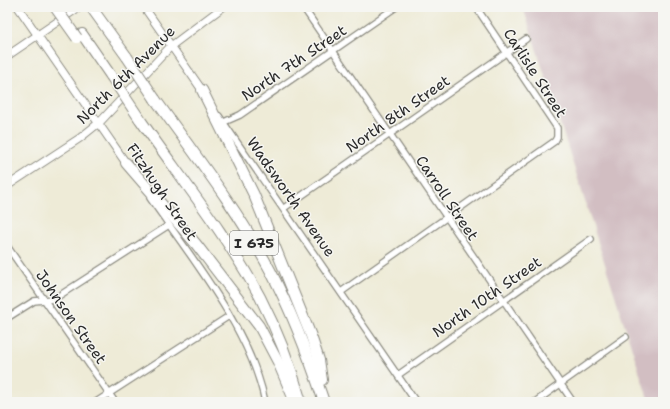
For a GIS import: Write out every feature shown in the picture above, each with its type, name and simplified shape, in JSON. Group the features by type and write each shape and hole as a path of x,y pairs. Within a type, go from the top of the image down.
{"highway":[{"path":"56,7 80,36"},
{"name":"I 675","path":"64,7 80,36 109,74 226,242 260,298 282,347 301,402"},
{"path":"91,7 103,19"},
{"path":"100,7 103,19"},
{"name":"I 675","path":"103,19 121,42 127,57 155,99 244,225 270,270 292,317 312,365 325,402"},
{"path":"202,90 254,196 304,317 319,360 325,402"},
{"path":"126,163 196,244 259,326 278,362 295,402"}],"street":[{"name":"Fitzhugh Street","path":"18,7 100,122 126,163 219,298 241,338 255,369 265,402"},
{"path":"7,56 79,7"},
{"name":"Wadsworth Avenue","path":"144,7 284,208 416,402"},
{"name":"North 6th Avenue","path":"7,186 80,138 100,122 171,46 223,7"},
{"name":"Carroll Street","path":"303,7 389,135 574,402"},
{"name":"North 7th Street","path":"224,122 240,115 396,7"},
{"name":"Carlisle Street","path":"446,217 555,141 558,133 557,128 476,7"},
{"name":"North 8th Street","path":"284,208 526,39"},
{"path":"341,292 446,217"},
{"path":"7,318 34,301 54,299 169,225"},
{"name":"North 10th Street","path":"398,375 591,239"},
{"name":"Johnson Street","path":"7,246 115,402"},
{"path":"96,402 229,316"},
{"path":"535,402 626,337"}],"shaded area":[{"path":"523,7 663,7 663,402 649,402"}]}
